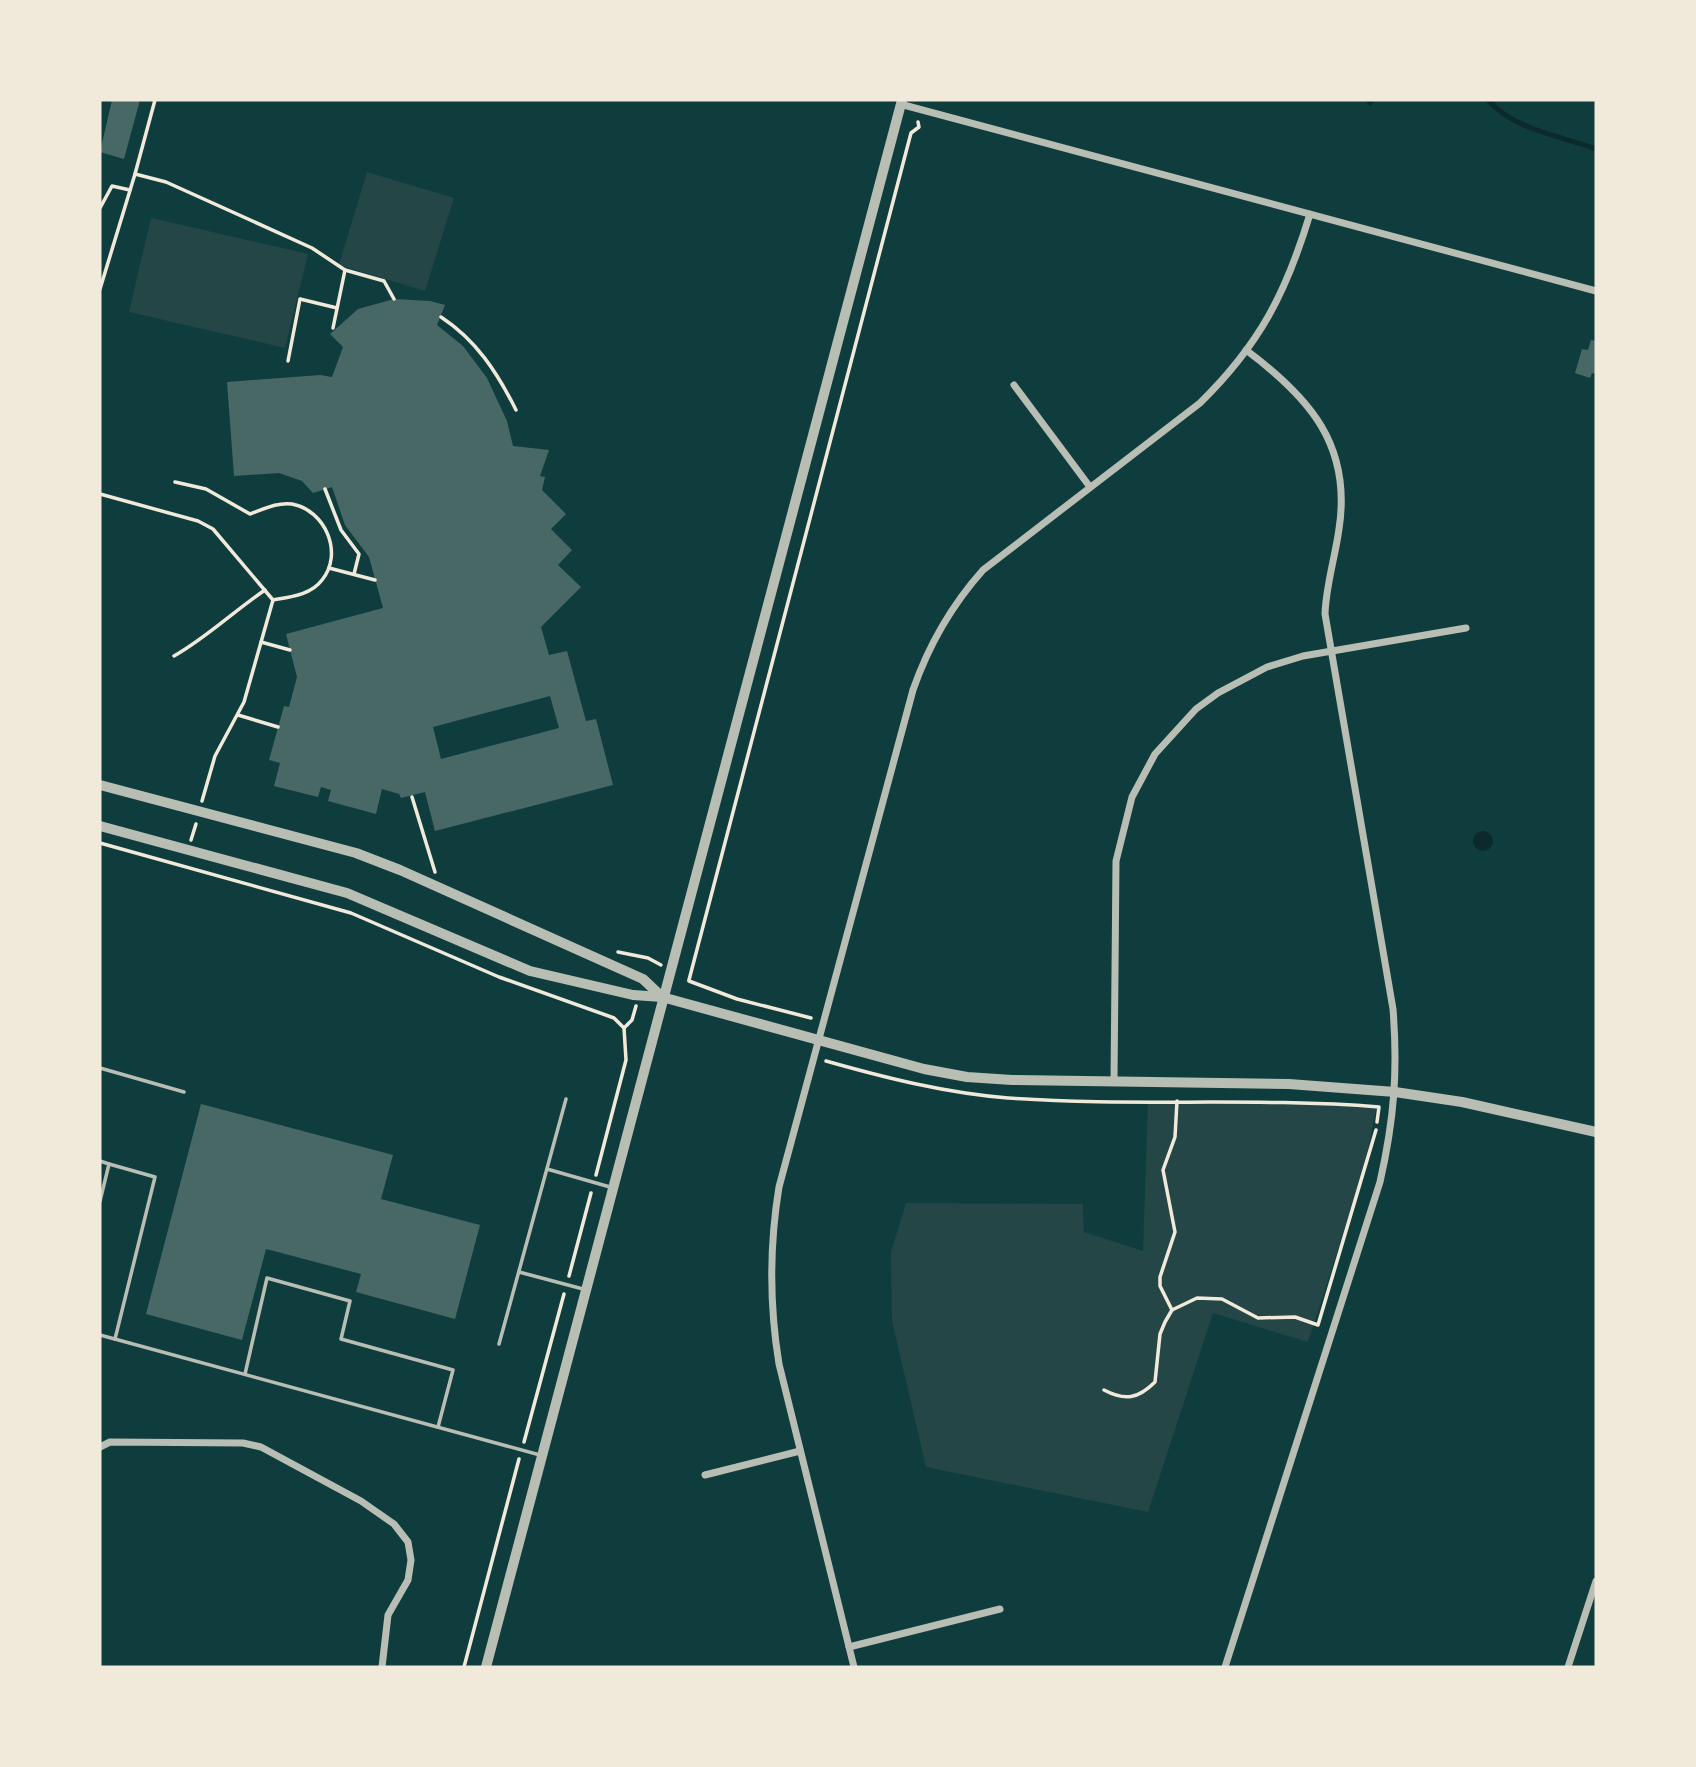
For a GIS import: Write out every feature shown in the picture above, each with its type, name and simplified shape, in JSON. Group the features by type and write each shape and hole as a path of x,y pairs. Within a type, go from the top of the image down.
{"street":[{"path":"486,1667 901,102 1596,291"},
{"path":"854,1667 800,1451 772,1324 771,1239 779,1186 913,690 932,643 955,604 984,570 1200,403 1246,350 1283,292 1310,214"},
{"path":"1224,1667 1380,1182 1398,1065 1394,1009 1325,614 1326,592 1341,503 1334,453 1326,434 1303,398 1246,350"},
{"path":"1014,385 1090,486"},
{"path":"1114,1082 1116,861 1124,821 1140,780 1174,731 1218,693 1267,667 1331,652 1466,628"},
{"path":"100,785 356,853 643,979 662,998"},
{"path":"100,826 347,894 530,971 633,995 662,998 967,1077 1289,1084 1395,1091 1462,1102 1596,1132"},
{"path":"100,1447 110,1442 124,1442 243,1443 261,1447 361,1501 394,1524 408,1542 411,1560 408,1580 388,1615 382,1667"},
{"path":"705,1475 800,1451"},
{"path":"1568,1667 1596,1581"},
{"path":"849,1647 1000,1609"}],"lane":[{"path":"100,1068 184,1092"},
{"path":"499,1344 566,1099"},
{"path":"100,1161 155,1177 115,1339"},
{"path":"100,1201 109,1164"},
{"path":"547,1169 612,1188"},
{"path":"519,1272 585,1290"},
{"path":"245,1374 267,1278 350,1301 341,1339 453,1370 438,1427"},
{"path":"100,1335 542,1455"}],"path":[{"path":"100,289 155,100"},
{"path":"811,1018 737,999 688,980 911,133 919,127 918,122"},
{"path":"135,174 166,182 312,248 345,270 384,281 394,299"},
{"path":"100,208 112,187 130,190"},
{"path":"333,328 345,270"},
{"path":"288,361 300,299 337,308"},
{"path":"441,317 456,327 486,357 516,410"},
{"path":"175,482 206,489 250,514 281,504 305,508 326,528 332,554 322,581 309,591 273,600"},
{"path":"325,489 341,530 359,554 354,574"},
{"path":"100,494 198,521 213,530 273,600"},
{"path":"329,568 376,580"},
{"path":"174,656 195,644 224,618 265,590"},
{"path":"203,800 215,756 238,715 273,600"},
{"path":"261,642 290,650"},
{"path":"238,715 278,727"},
{"path":"412,797 435,872"},
{"path":"191,842 196,824"},
{"path":"100,843 351,913 521,986 601,1011 624,1028 626,1060 464,1667"},
{"path":"1172,1310 1160,1286 1160,1277 1175,1232 1163,1170 1176,1130 1177,1100"},
{"path":"1104,1391 1125,1399 1136,1396 1155,1382 1160,1334 1172,1310 1197,1298 1222,1299 1258,1318 1294,1317 1318,1325 1366,1169 1378,1107"}],"shaded area":[{"path":"367,172 454,198 425,291 339,265"},
{"path":"151,218 308,254 285,348 129,312"},
{"path":"1479,831 1487,831 1493,841 1487,851 1479,851 1473,845 1473,837"},
{"path":"1148,1101 1314,1103 1376,1109 1364,1169 1308,1342 1213,1313 1148,1512 926,1467 892,1321 891,1252 906,1203 1083,1204 1084,1232 1143,1251"}],"building":[{"path":"112,100 140,100 124,159 100,152"},
{"path":"394,299 430,301 445,305 437,325 463,346 487,378 507,421 513,446 549,450 540,476 545,477 542,490 566,514 551,529 572,550 558,565 581,587 541,627 549,655 567,651 586,721 596,719 613,785 435,831 425,792 401,798 399,794 382,789 376,814 328,801 331,790 321,787 318,797 274,786 280,763 269,760 284,706 289,707 297,677 286,634 383,608 369,557 345,525 332,487 313,493 302,481 279,473 234,476 227,382 320,375 332,377 343,347 330,334 358,309","holes":["550,696 559,728 441,759 433,727"]},
{"path":"1591,340 1596,341 1596,374 1592,373 1590,378 1575,373 1582,349 1588,350"},
{"path":"201,1104 393,1155 381,1199 480,1225 455,1319 356,1292 361,1274 266,1249 242,1340 146,1314"}],"waterway":[{"path":"1488,100 1511,119 1596,149"}]}
